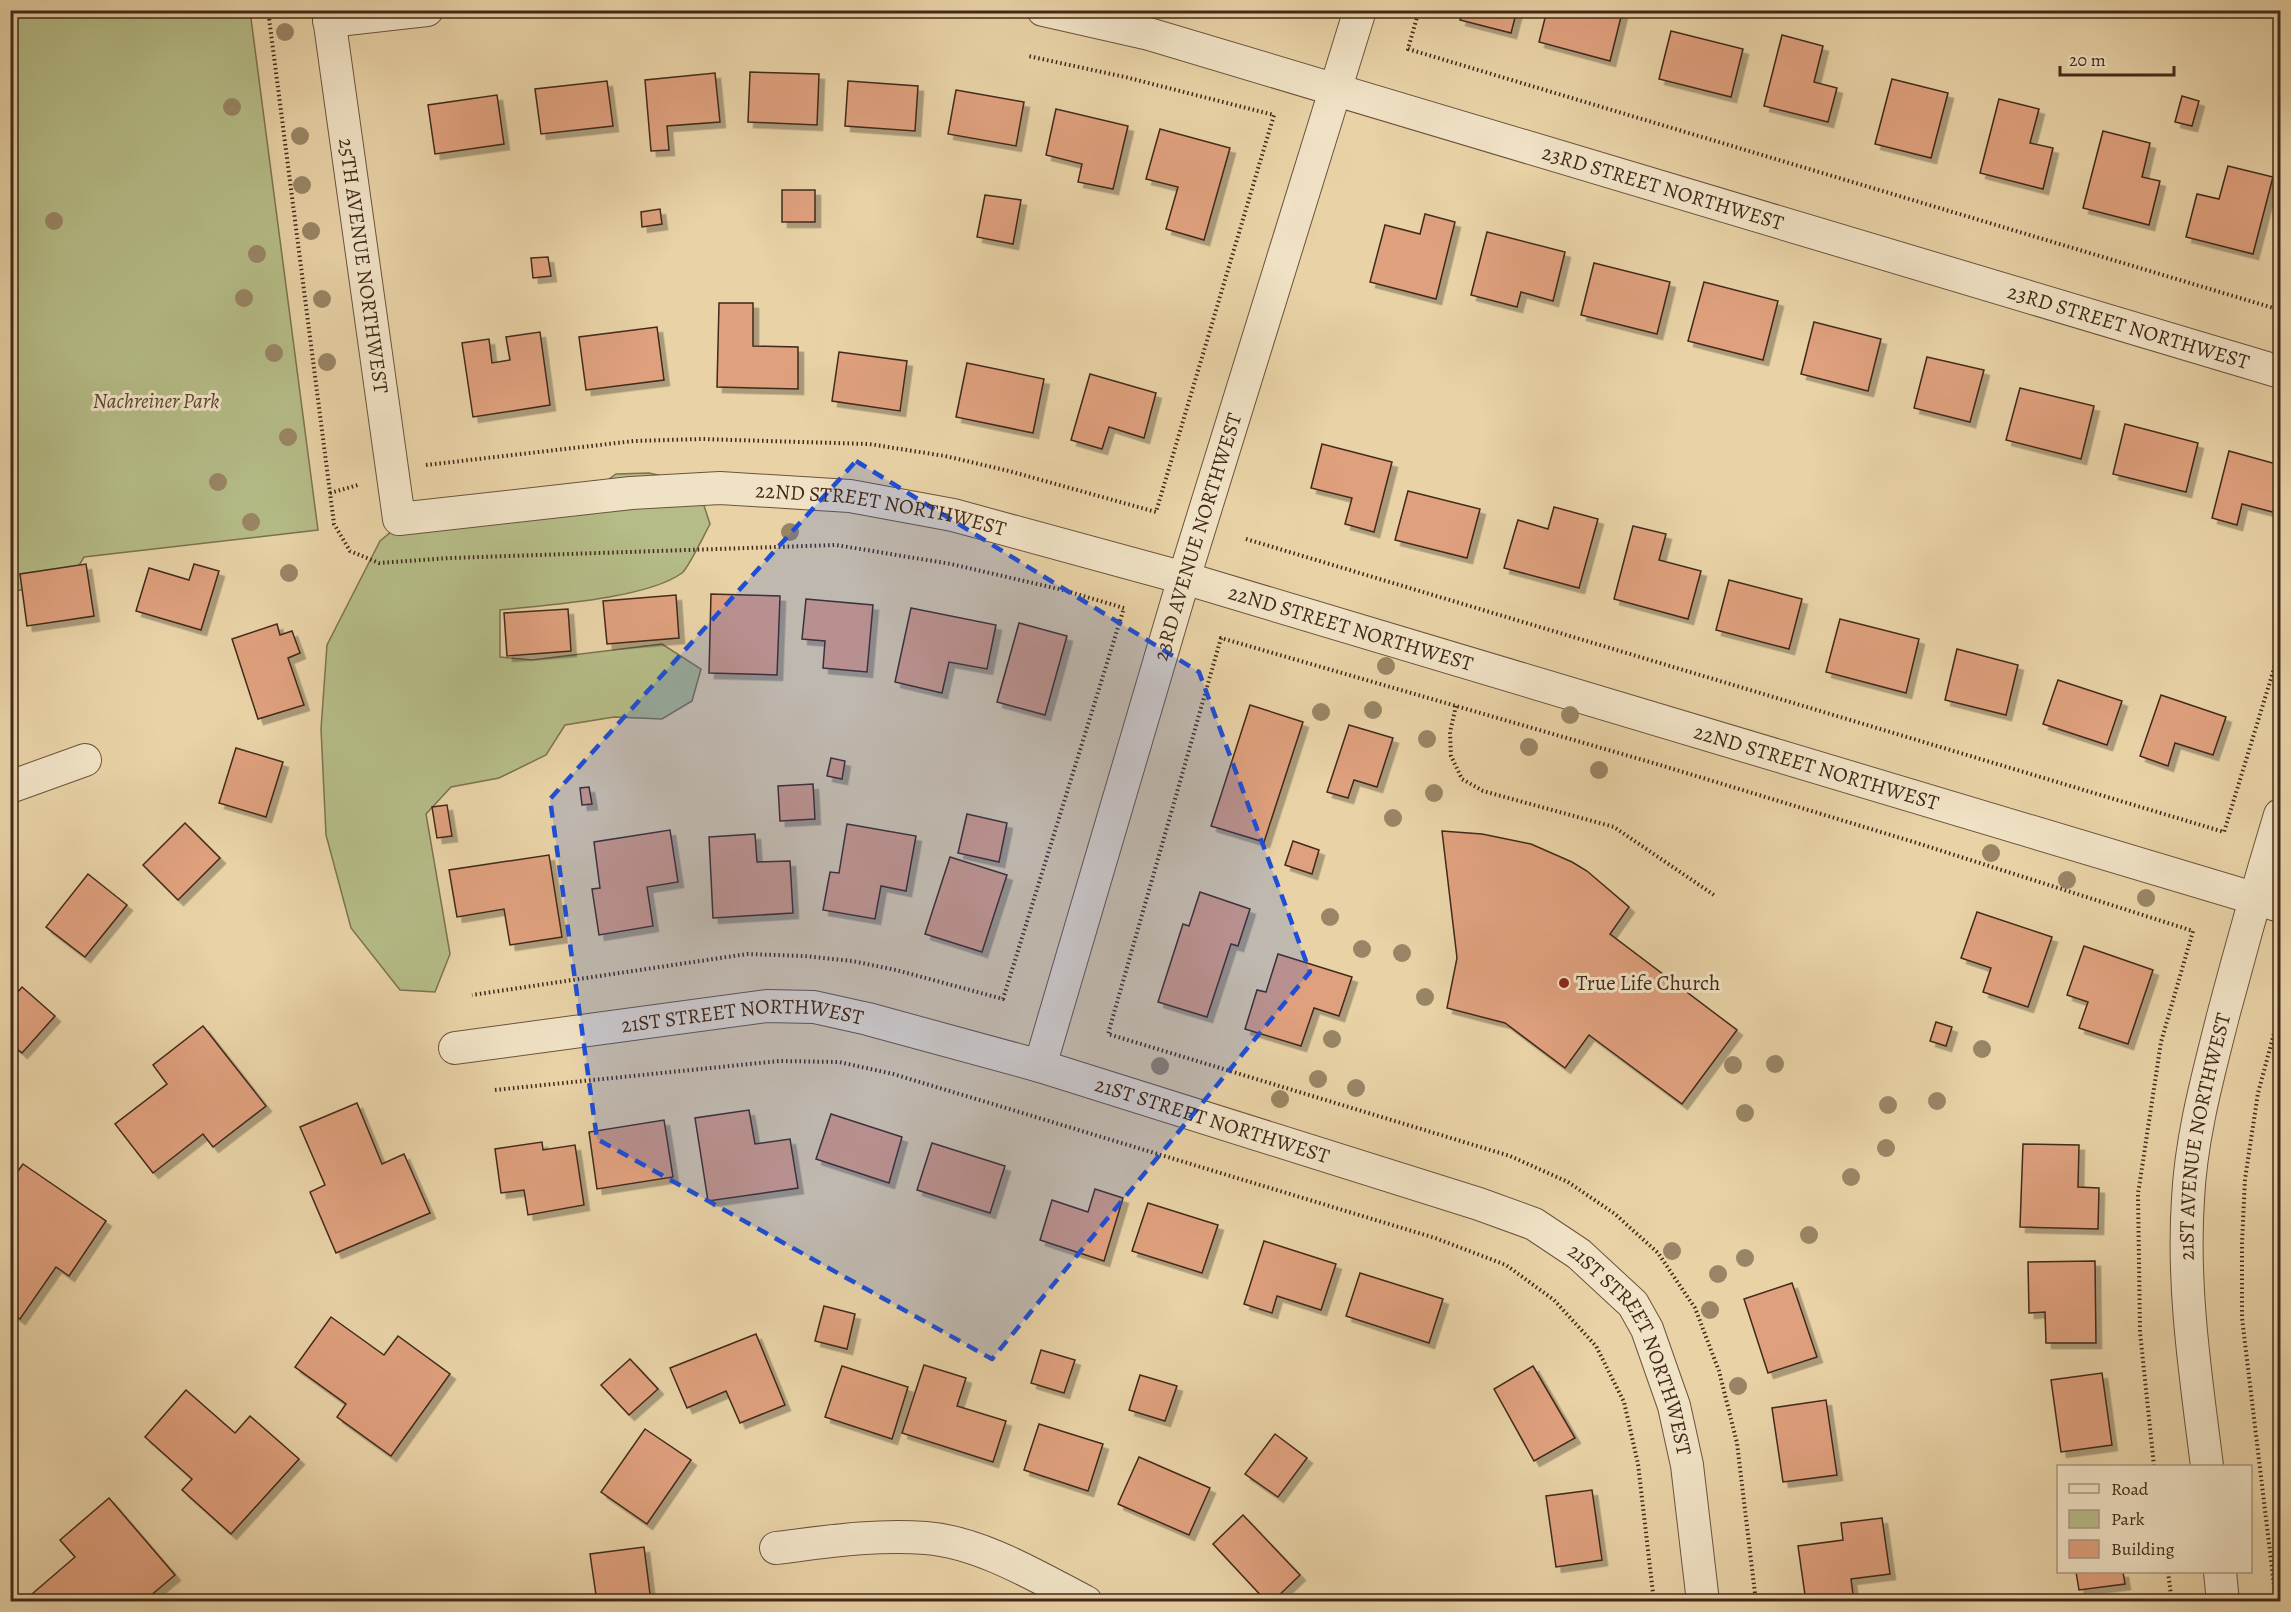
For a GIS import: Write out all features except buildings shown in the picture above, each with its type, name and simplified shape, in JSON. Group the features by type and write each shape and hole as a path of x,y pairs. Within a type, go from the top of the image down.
{"street":[{"path":"329,16 427,10"},
{"name":"23RD STREET NORTHWEST","path":"1043,10 1149,34 2280,372"},
{"name":"23RD AVENUE NORTHWEST","path":"1040,1066 1184,578 1360,10"},
{"name":"25TH AVENUE NORTHWEST","path":"329,16 399,519"},
{"name":"22ND STREET NORTHWEST","path":"399,519 631,493 720,488 850,496 953,515 1184,578 2267,902"},
{"path":"10,787 85,760"},
{"name":"21ST AVENUE NORTHWEST","path":"2207,1465 2188,1294 2186,1239 2188,1196 2195,1139 2208,1073 2267,902 2280,814"},
{"name":"21ST STREET NORTHWEST","path":"455,1048 767,1006 814,1007 868,1019 1040,1066 1497,1210 1534,1224 1579,1254 1632,1304 1656,1349 1674,1406 1686,1465 1703,1602"},
{"path":"776,1548 866,1537 927,1538 954,1543 1006,1561 1086,1602"},
{"path":"2220,1573 2223,1602"}],"path":[{"path":"268,10 334,524 350,551 379,563 450,558 836,545 951,564 1064,590 1124,608 1003,999"},
{"path":"1276,10 1302,17 1304,10"},
{"path":"1419,10 1408,49 2280,310"},
{"path":"1028,56 1125,77 1274,116 1156,513"},
{"path":"1246,539 2224,832 2280,649"},
{"path":"1756,1602 1737,1443 1719,1371 1695,1308 1658,1253 1615,1214 1568,1182 1510,1155 1108,1034 1221,638 1650,762 1917,843 2193,931"},
{"path":"1456,706 1450,732 1451,756 1462,779 1483,790 1614,826 1714,895"},
{"path":"2276,1602 2242,1318 2242,1243 2246,1179 2258,1093 2280,1011"},
{"path":"495,1090 779,1061 839,1062 893,1074 996,1104 1435,1238 1506,1265 1554,1300 1596,1346 1624,1402 1638,1464 1654,1602"},
{"path":"2168,1573 2172,1602"}],"highlighted area":[{"path":"856,461 1199,672 1310,972 992,1359 597,1139 550,799"}],"green space":[{"name":"Nachreiner Park","path":"11,11 250,11 318,530 84,557 71,579 11,592"},
{"path":"649,473 697,484 710,524 685,570 666,582 621,595 500,610 500,657 532,660 662,644 701,669 692,701 662,719 614,717 565,725 546,755 499,778 451,787 426,814 450,954 435,992 400,990 351,928 326,835 321,729 327,645 380,541 403,522 572,506 616,474"}],"place":[{"name":"True Life Church","path":"1564,983"}]}
